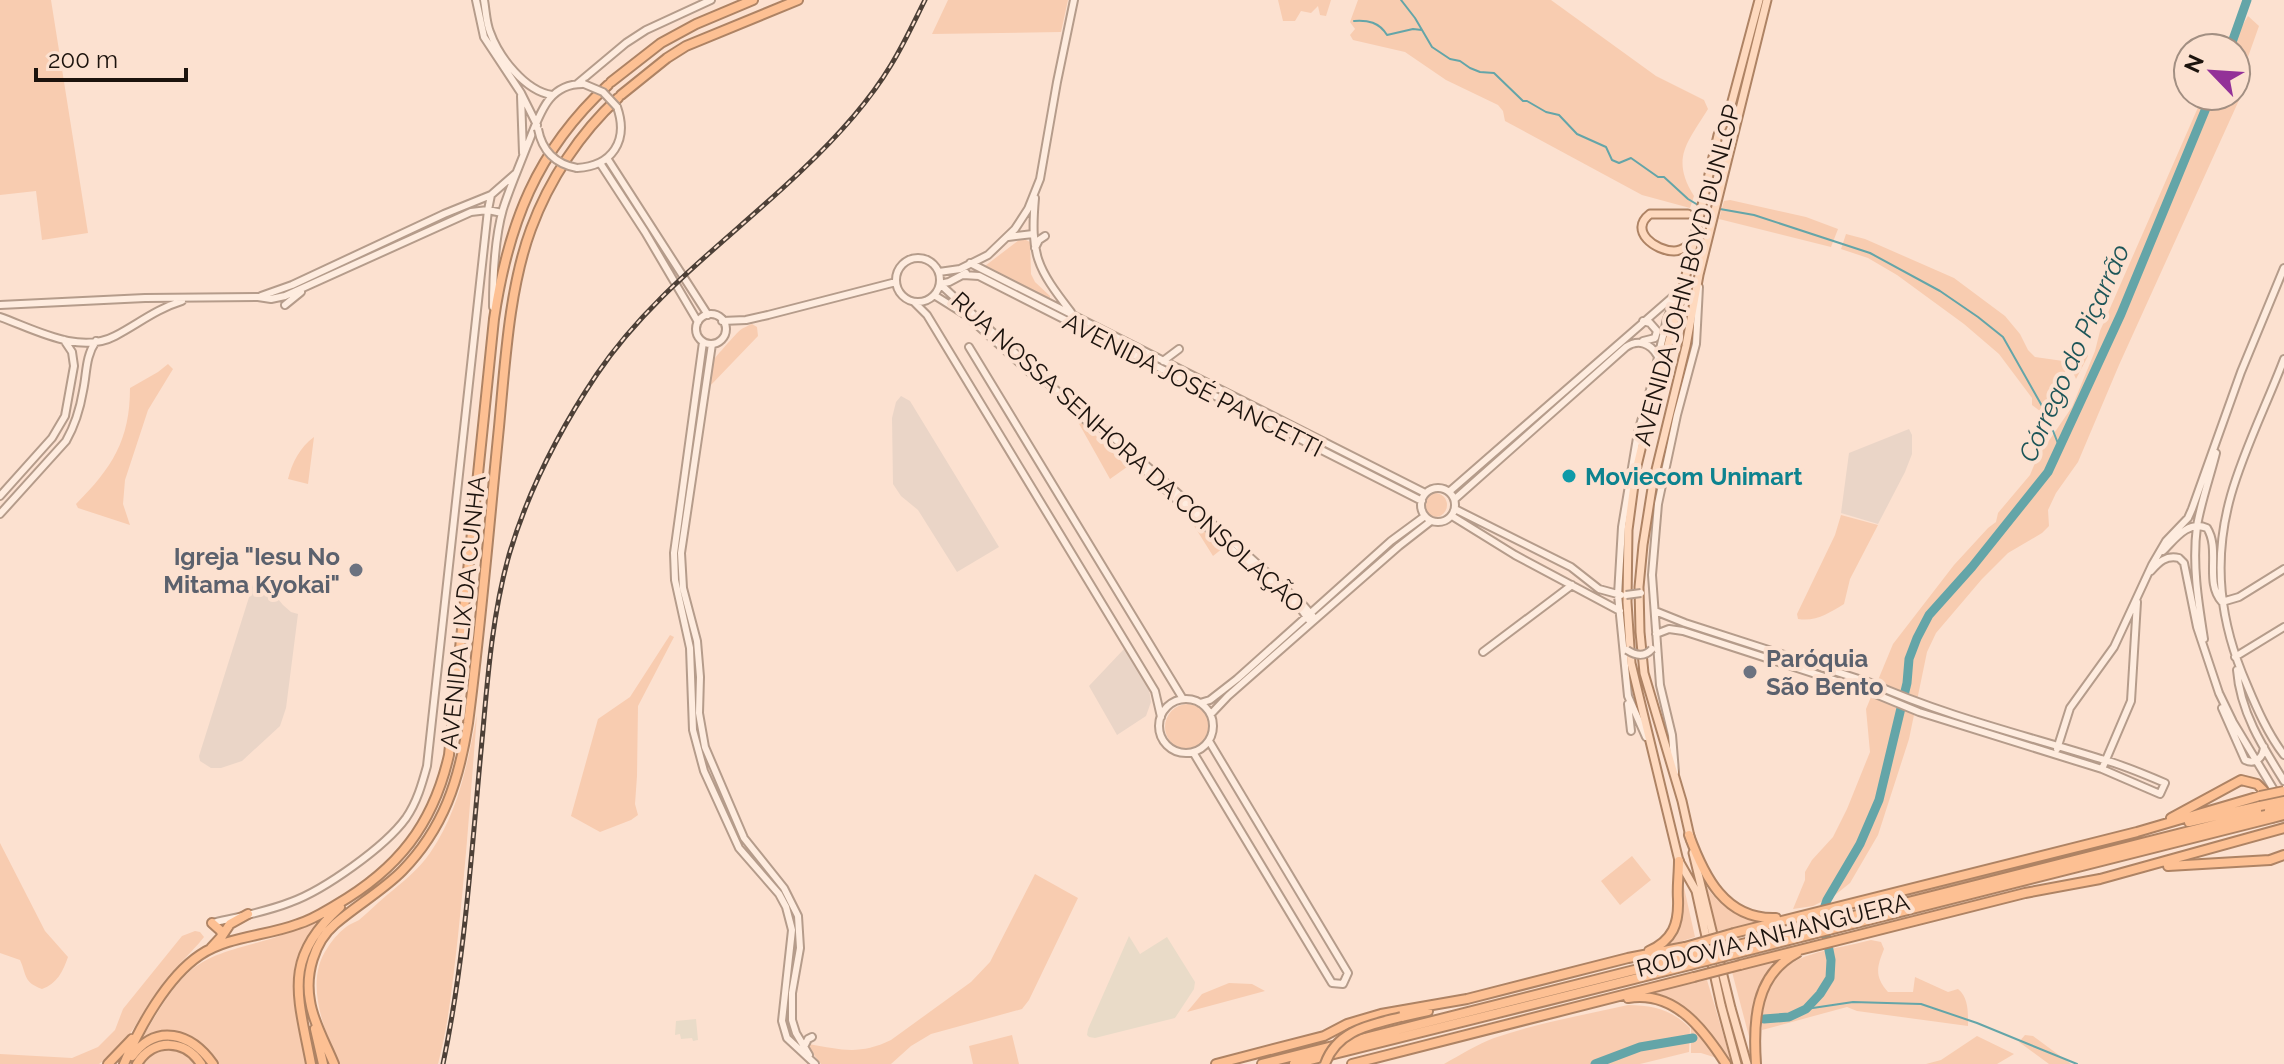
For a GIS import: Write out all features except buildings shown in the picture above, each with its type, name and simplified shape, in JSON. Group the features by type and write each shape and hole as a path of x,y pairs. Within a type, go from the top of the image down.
{"highway":[{"name":"AVENIDA LIX DA CUNHA","path":"151,1013 181,972 195,959 226,943 297,925 353,895 391,866 415,837 435,801 449,755 494,319 513,227 544,162 572,123 610,84 661,43 753,0"},
{"name":"AVENIDA LIX DA CUNHA","path":"334,1064 310,1004 311,967 322,938 332,926 413,859 442,817 463,759 515,295 523,255 542,204 567,158 597,118 667,58 686,46 798,0"},
{"path":"2137,832 2188,810 2241,780 2257,784 2265,804"},
{"path":"1325,1064 1336,1044 1361,1028 1628,958 1685,947 2137,832 2265,804 2284,791"},
{"name":"RODOVIA ANHANGUERA","path":"1262,1064 1678,959 1801,933 2265,804 2284,805"},
{"name":"RODOVIA ANHANGUERA","path":"2265,804 2284,815"},
{"path":"1352,1064 2025,893 2100,879 2282,828"},
{"path":"1689,835 1704,873 1726,900 1758,917 1797,917"},
{"path":"2131,870 2270,860 2284,855"},
{"path":"1628,958 1658,947 1673,930 1680,910 1679,861"},
{"path":"311,1064 299,1000 300,968 304,953 319,927 353,895"},
{"path":"208,951 230,924 248,914"},
{"path":"212,923 222,936"},
{"path":"1756,1064 1756,1014 1763,986 1786,960 1820,945"},
{"name":"RODOVIA ANHANGUERA","path":"1294,1064 1690,965 1736,949"},
{"path":"1576,1008 1634,997 1668,1003 1693,1020 1726,1064"},
{"path":"1216,1064 1324,1036 1347,1024 1381,1014 1467,999"},
{"path":"310,1004 323,1064"},
{"path":"108,1064 126,1047 151,1013"},
{"path":"126,1064 151,1013"},
{"path":"126,1064 133,1053 149,1040 171,1036 191,1042 213,1064"},
{"path":"137,1064 148,1051 171,1044 188,1050 201,1064"}],"main road":[{"name":"AVENIDA JOHN BOYD DUNLOP","path":"1737,1064 1696,891 1679,861 1631,663 1627,602 1628,530 1636,470 1684,284 1718,135 1730,109 1759,0"},
{"name":"AVENIDA JOHN BOYD DUNLOP","path":"1749,1064 1731,1008 1675,780 1644,673 1639,587 1647,514 1699,275 1767,0"},
{"path":"1688,214 1650,214 1642,222 1641,228 1650,241 1669,250 1679,250 1693,243"}],"street":[{"path":"476,0 484,37 521,93 537,126 547,152 561,163 577,168 600,163 616,148 622,124 618,100 580,84 567,86 552,95 542,108 537,126 515,174 502,213 497,247 494,319"},
{"path":"484,0 489,31 498,49 517,74 543,94 552,95"},
{"path":"580,84 626,43 646,30 711,0"},
{"path":"939,272 960,269 988,255 1021,221 1035,194 1074,0"},
{"path":"521,93 522,159"},
{"path":"607,158 708,315"},
{"path":"600,163 698,322 696,333 703,342 719,342 725,332 746,320"},
{"path":"394,243 444,214 491,195 515,174"},
{"path":"1035,194 1033,234 1038,262 1045,278 1073,315"},
{"path":"212,923 291,902 312,892 397,830 421,789 427,766 491,195"},
{"path":"258,297 327,274 471,212 488,210 502,213"},
{"path":"1008,237 1033,234"},
{"path":"1035,248 1045,236"},
{"path":"914,302 925,301 934,295 940,284 936,266 924,258 910,259 899,268 896,282 901,295 927,315 1134,655 1155,691 1161,717 1160,732 1167,744 1178,751 1193,752 1209,741 1213,728 1211,714 1200,703"},
{"path":"940,284 963,275 973,264"},
{"name":"AVENIDA JOSÉ PANCETTI","path":"973,264 1424,497"},
{"path":"2056,755 2070,708 2114,647 2156,557 2172,533 2188,518 2241,372 2284,268"},
{"path":"285,305 327,274"},
{"name":"AVENIDA JOSÉ PANCETTI","path":"963,275 979,276 1424,497"},
{"name":"AVENIDA JOHN BOYD DUNLOP","path":"1675,780 1675,757 1660,685 1652,575 1655,522 1677,415 1696,344 1699,275"},
{"path":"722,321 746,320 896,282"},
{"name":"RUA NOSSA SENHORA DA CONSOLAÇÃO","path":"940,284 1050,385 1140,460 1313,621"},
{"path":"1631,731 1620,611 1623,516 1638,432 1657,355 1667,319 1684,284"},
{"path":"0,317 145,298 271,299 308,286"},
{"path":"1450,491 1678,293"},
{"name":"RUA NOSSA SENHORA DA CONSOLAÇÃO","path":"934,295 966,315 1308,614"},
{"path":"145,298 150,314"},
{"path":"0,305 64,340 83,342 113,338 164,306 189,298"},
{"path":"698,322 708,315 717,316 725,332"},
{"path":"1455,499 1626,347 1651,340 1657,335 1654,326 1643,321"},
{"path":"0,496 52,438 65,416 74,366 72,352 64,340"},
{"path":"0,514 71,433 81,404 86,361 96,341"},
{"path":"703,342 674,553 675,580 690,648 693,730 704,771 739,848 779,894 789,915 792,930 782,1015 784,1030 814,1063"},
{"path":"1639,342 1652,348 1657,355"},
{"path":"712,344 681,553 683,588 697,641 699,713 710,759 744,838 784,888 798,916 800,948 792,1009 794,1028 814,1063"},
{"path":"969,347 1183,699"},
{"path":"1163,361 1179,349"},
{"path":"2284,359 2230,498 2223,540 2222,602 2226,630 2236,660 2258,712 2284,755"},
{"path":"2206,654 2195,575 2197,525 2218,438"},
{"path":"1436,487 1450,491 1455,499 1454,512 1442,522 1428,518 1422,509 1424,497 1436,487"},
{"path":"1454,512 1571,567 1599,589 1622,595 1641,593 1648,596 1655,607 1685,623 1871,683 1914,700 2104,759 2165,783 2160,794 2102,769 1912,709 1868,691 1683,631 1669,629 1656,634 1652,649 1647,654 1627,650 1622,642"},
{"path":"1454,512 1515,555 1620,611"},
{"path":"1161,717 1170,705 1183,699 1200,703 1210,700 1391,541 1428,518"},
{"path":"1211,714 1428,518"},
{"path":"2156,557 2185,529 2203,525 2210,532 2214,588 2222,602"},
{"path":"2146,577 2165,559 2174,557 2182,561 2197,627 2219,693 2255,761 2284,805"},
{"path":"2222,602 2239,597 2284,569"},
{"path":"1483,652 1572,585"},
{"path":"2102,769 2131,701 2138,595"},
{"path":"681,613 690,610"},
{"path":"684,625 692,621"},
{"path":"2236,660 2284,627"},
{"path":"2236,660 2244,706 2284,781"},
{"path":"1628,696 1654,761"},
{"path":"1193,752 1332,983 1345,983 1348,976 1317,918 1209,741"},
{"path":"2255,761 2261,757 2264,747"},
{"path":"784,1030 794,1028"},
{"path":"804,1047 812,1037"},
{"path":"790,1040 799,1038"}],"shaded area":[{"path":"0,0 51,0 88,233 42,240 36,191 0,195"},
{"path":"948,0 1068,0 1061,32 932,34"},
{"path":"1278,0 1331,0 1326,16 1320,15 1318,6 1311,13 1301,11 1295,21 1283,21"},
{"path":"1358,0 1551,0 1656,76 1704,100 1708,109 1684,151 1683,171 1694,196 1690,208 1642,195 1505,121 1498,105 1446,80 1405,52 1353,40 1350,35 1355,29 1350,22"},
{"path":"2248,16 2259,26 2252,46 2252,32 2238,32"},
{"path":"2196,112 2234,112 2078,462 2048,510 2049,526 2008,553 1936,633 1927,652 1909,739 1878,835 1850,883 1813,906 1793,909 1805,880 1805,872 1833,837 1870,752 1866,709 1893,644 1954,565 1996,522 1998,513 2030,475 2037,458 2072,407 2100,331"},
{"path":"1724,201 1806,217 1838,229 1831,247 1719,219"},
{"path":"1846,234 1865,239 1954,278 2005,316 2035,357 2063,361 2087,347 2088,356 2076,379 2067,367 2037,440 2035,425 2040,411 2032,405 2032,398 1999,354 1897,275 1868,258 1841,249"},
{"path":"1019,240 1030,242 1031,274 1050,299 985,268"},
{"path":"752,324 757,327 758,336 709,387 706,385 715,358 738,332"},
{"path":"168,364 173,369 148,410 125,480 123,504 130,525 78,508 76,504 100,478 116,452 127,423 130,388"},
{"path":"901,396 910,401 999,547 957,572 918,510 901,496 893,484 892,418"},
{"path":"1073,413 1127,467 1110,479"},
{"path":"1909,429 1912,454 1878,524 1841,513 1849,453"},
{"path":"314,437 308,484 288,479 297,456"},
{"path":"1430,493 1440,493 1447,500 1447,510 1440,517 1430,517 1423,510 1423,500"},
{"path":"1186,513 1223,548 1213,556"},
{"path":"1841,515 1878,525 1850,579 1844,604 1817,618 1798,619 1797,614 1835,535"},
{"path":"256,575 283,605 298,614 286,708 280,726 242,761 211,768 200,761 199,756"},
{"path":"670,635 674,637 638,706 635,804 638,815 600,832 571,816 598,719 630,697"},
{"path":"1124,649 1149,689 1151,702 1146,716 1117,735 1089,686"},
{"path":"1188,704 1204,711 1211,727 1204,743 1188,750 1172,743 1165,727 1172,711"},
{"path":"477,715 458,936 448,1017 438,1064 338,1064 319,1006 317,975 321,961 340,932 359,920 430,853 455,804"},
{"path":"0,843 45,931 68,957 59,976 42,989 26,978 20,960 0,953"},
{"path":"1632,856 1651,880 1620,905 1601,881"},
{"path":"1035,874 1078,898 1022,1009 931,1034 891,1064 821,1064 807,1046 809,1044 851,1050 880,1045 971,982 990,962"},
{"path":"1703,881 1727,908 1760,922 1717,931"},
{"path":"1683,883 1695,937 1663,947 1681,899"},
{"path":"321,920 299,961 310,1064 219,1064 194,1039 175,1031 153,1033 141,1040 168,996 195,967 220,954"},
{"path":"195,931 204,937 163,983 118,1049 99,1064 0,1064 0,1054 72,1058 98,1047 115,1030 123,1009 182,936"},
{"path":"1129,936 1140,954 1167,937 1195,982 1194,989 1175,1018 1089,1037 1088,1029"},
{"path":"1871,940 1881,942 1884,949 1878,971 1880,981 1888,992 1913,992 1915,977 1948,992 1958,989 1966,1001 1968,1026 1857,1011 1847,1007 1762,1030 1764,1005 1770,986 1780,972 1810,955"},
{"path":"1781,959 1760,988 1754,1008 1751,1044 1732,972"},
{"path":"1707,980 1732,1064 1728,1064 1693,1018 1645,994"},
{"path":"1229,983 1252,984 1265,991 1187,1012 1202,994"},
{"path":"1628,1005 1662,1010 1683,1022 1690,1028 1689,1052 1640,1064 1444,1064 1494,1038"},
{"path":"696,1019 698,1040 681,1039 680,1034 675,1035 676,1021"},
{"path":"1691,1026 1720,1059 1691,1053"},
{"path":"1012,1035 1019,1064 973,1064 969,1046"},
{"path":"2025,1035 2033,1036 2071,1064 2049,1064 2019,1042"},
{"path":"1977,1036 2014,1054 1997,1064 1926,1064 1941,1060"},
{"path":"164,1049 182,1052 196,1064 142,1064 152,1053"}],"waterway":[{"path":"1401,0 1432,47 1470,68 1494,73 1523,101 1559,115 1577,134 1606,147 1612,160 1619,163 1631,158 1658,177 1664,177 1698,205"},
{"name":"Córrego do Piçarrão","path":"2236,32 2247,0"},
{"path":"1354,21 1373,23 1387,35 1422,30"},
{"name":"Córrego do Piçarrão","path":"1764,1019 1789,1017 1806,1009 1830,978 1831,960 1822,915 1827,900 1860,844 1879,800 1907,683 1909,659 1917,638 1929,615 2048,472 2121,314 2204,112"},
{"path":"1720,209 1754,215 1870,253 1940,291 1978,317 2003,337 2046,413 2059,446"},
{"path":"1806,1009 1853,1002 1921,1004 2077,1064"},
{"name":"Córrego do Piçarrão","path":"1595,1064 1640,1047 1693,1038"}],"tunnel":[{"path":"2264,791 2284,827"}],"railway":[{"path":"443,1064 463,940 495,620 509,555 535,484 570,416 618,345 667,292 800,172 849,122 891,65 925,0"}],"place":[{"name":"Moviecom Unimart","path":"1569,476"},
{"name":"Igreja \"Iesu No Mitama Kyokai\"","path":"356,570"},
{"name":"Paróquia São Bento","path":"1750,672"}]}
